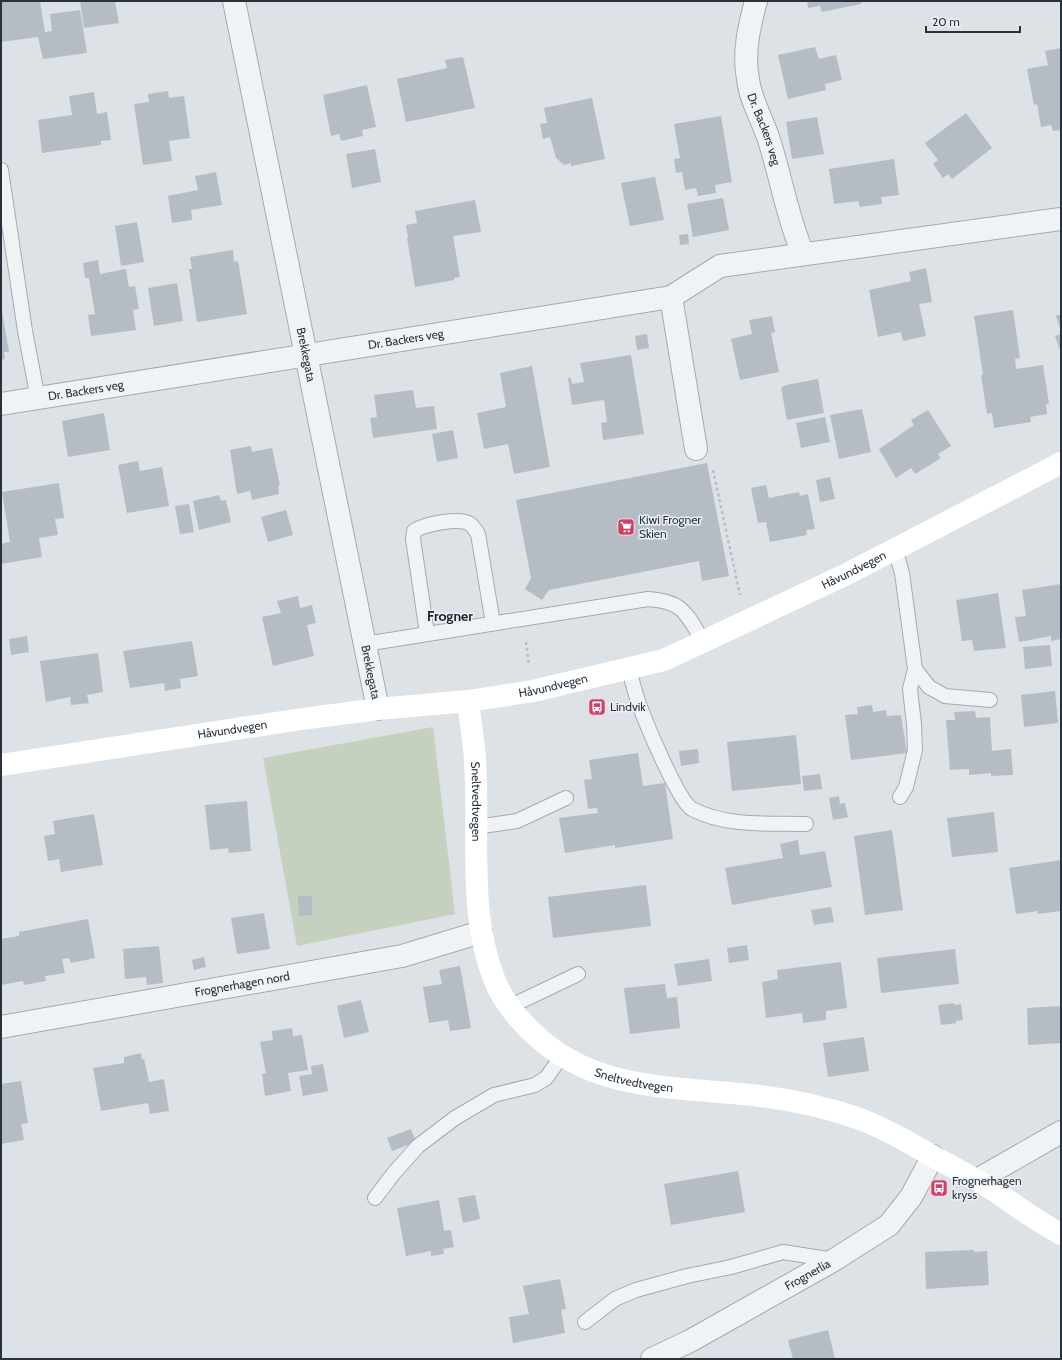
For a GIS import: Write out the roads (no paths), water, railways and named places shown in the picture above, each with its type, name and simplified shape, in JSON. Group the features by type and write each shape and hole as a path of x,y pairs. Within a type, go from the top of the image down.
{"main road":[{"name":"Håvundvegen","path":"1,765 378,709 468,701 533,691 664,660 746,623 895,549 1061,463"},
{"name":"Sneltvedtvegen","path":"468,701 476,759 478,893 481,932 486,959 496,984 509,1007 539,1038 562,1056 611,1077 637,1084 675,1090 761,1096 824,1108 860,1119 892,1133 977,1180 1061,1234"}],"street":[{"name":"Brekkegata","path":"234,1 378,709"},
{"name":"Dr. Backers veg","path":"756,1 746,53 748,80 768,138 796,238 803,254"},
{"name":"Dr. Backers veg","path":"1,404 671,297 720,266 1061,219"},
{"path":"671,297 696,449"},
{"name":"Frognerhagen nord","path":"1,1027 402,956 481,932"},
{"path":"977,1180 1061,1132"},
{"name":"Frognerlia","path":"652,1359 690,1341 834,1260 889,1225 911,1197 933,1156"}],"lane":[{"path":"1,170 25,331 38,399"},
{"path":"427,633 413,539 414,531 422,526 452,521 460,520 471,524 478,534 493,623"},
{"path":"895,549 902,573 915,669 910,689 915,750 906,787 900,797"},
{"path":"365,644 648,599 666,600 684,610 704,643"},
{"path":"629,669 639,704 679,793 690,808 706,816 740,822 806,824"},
{"path":"915,669 929,687 946,696 990,700"},
{"path":"476,827 517,821 566,798"},
{"path":"509,1007 578,974"},
{"path":"375,1198 394,1173 418,1146 455,1118 494,1095 535,1085 546,1078 562,1056"},
{"path":"585,1322 615,1299 636,1290 731,1267 783,1252 834,1260"}],"place":[{"name":"Kiwi Frogner Skien","path":"626,527"},
{"name":"Lindvik","path":"597,707"},
{"name":"Frognerhagen kryss","path":"939,1188"}],"district":[{"name":"Frogner","path":"450,616"}]}
